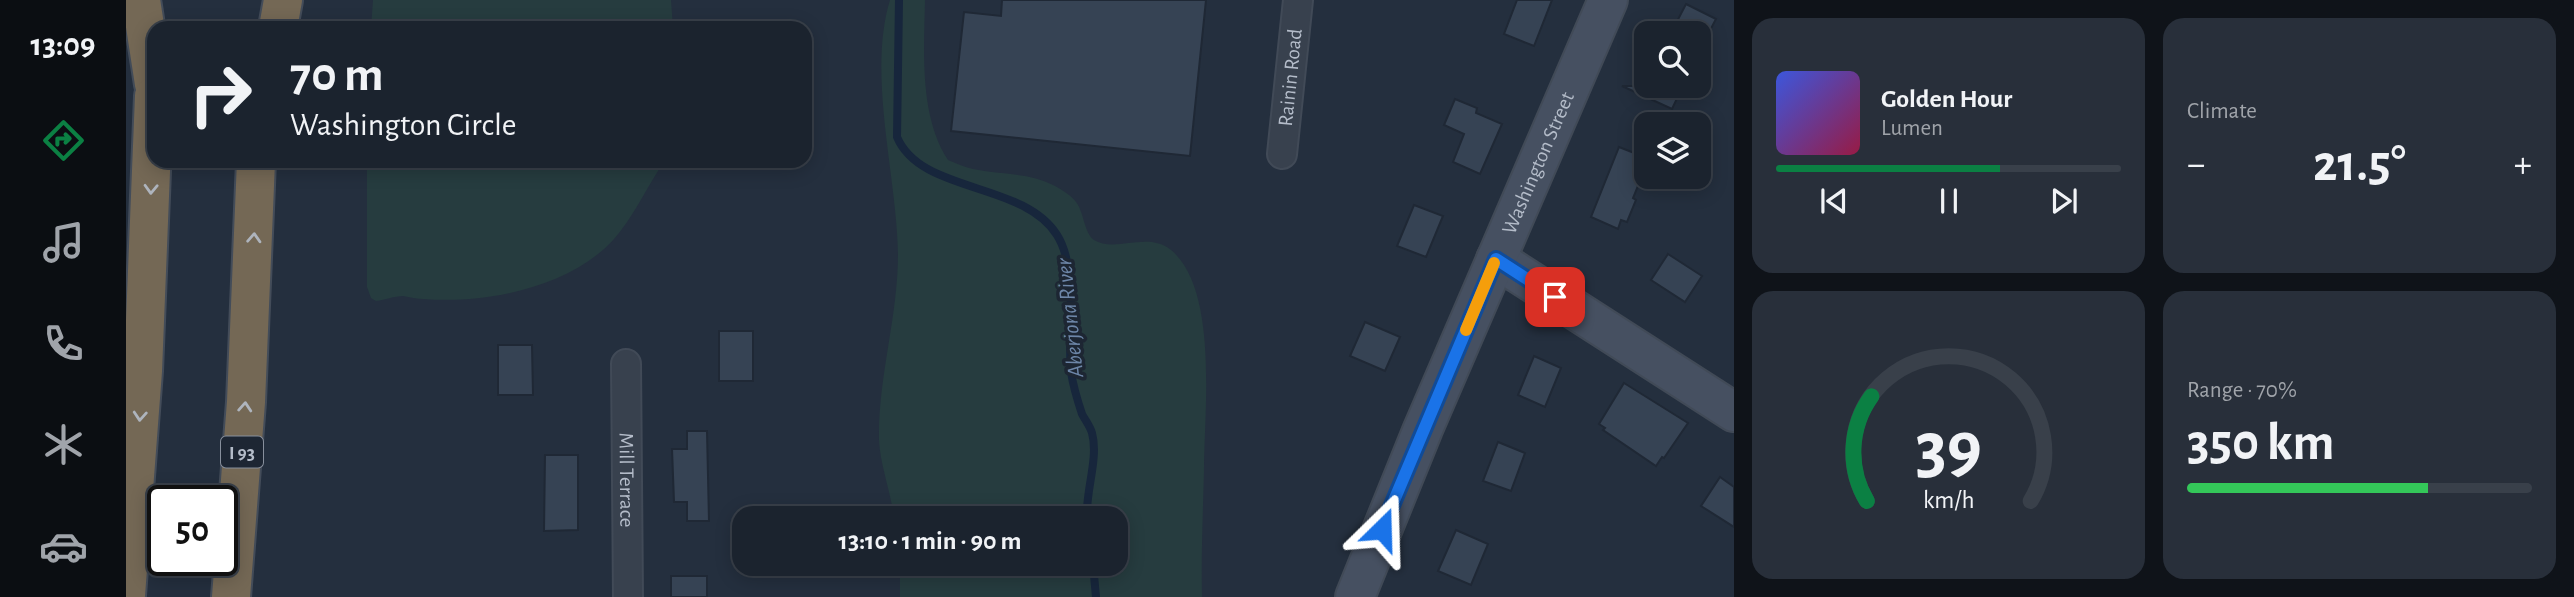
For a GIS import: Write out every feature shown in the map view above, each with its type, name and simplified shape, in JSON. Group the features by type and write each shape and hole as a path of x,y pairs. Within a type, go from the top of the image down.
{"highway":[{"path":"141,0 147,39"},
{"path":"155,0 155,21"},
{"path":"259,0 259,21"},
{"path":"279,21 283,0"},
{"path":"126,595 148,274 152,168"},
{"name":"I 93","path":"231,597 246,402 256,168"}],"main road":[{"name":"Washington Street","path":"1354,597 1608,0"},
{"path":"1496,259 1734,412"}],"street":[{"name":"Rainin Road","path":"1282,154 1298,0"},
{"name":"Mill Terrace","path":"626,364 628,597"}],"green space":[{"path":"373,0 671,0 672,21 372,21"},
{"path":"890,0 925,0 924,61 928,103 939,143 948,160 973,169 1045,181 1061,189 1079,206 1088,233 1094,240 1112,244 1152,242 1162,245 1171,250 1186,269 1196,293 1203,322 1206,354 1202,597 900,597 900,576 1128,576 1128,506 892,506 879,440 898,254 882,93 884,29"},
{"path":"367,168 659,168 632,215 614,239 596,256 552,280 500,295 448,300 403,296 376,301 371,298 367,287"}],"building":[{"path":"1002,0 1206,0 1190,156 951,131 964,12 1001,16"},
{"path":"1517,0 1552,0 1534,46 1504,34"},
{"path":"1686,4 1716,19 1711,29 1711,21 1677,21"},
{"path":"1622,86 1634,86 1634,92"},
{"path":"1648,98 1677,98 1672,109"},
{"path":"1455,99 1477,108 1476,113 1502,124 1480,174 1453,162 1464,134 1444,125"},
{"path":"1619,147 1634,153 1634,189 1637,189 1633,198 1636,200 1627,222 1621,220 1618,229 1591,217"},
{"path":"1414,205 1443,216 1426,257 1397,246"},
{"path":"1668,254 1702,276 1685,302 1651,280"},
{"path":"1365,322 1400,337 1385,371 1350,356"},
{"path":"719,331 753,331 753,381 719,381"},
{"path":"498,345 532,345 533,395 498,395"},
{"path":"1534,356 1561,368 1545,407 1518,395"},
{"path":"1624,383 1688,423 1656,466 1603,430 1605,428 1599,424"},
{"path":"687,431 707,431 709,521 687,521 687,502 674,502 672,449 687,449"},
{"path":"1498,442 1525,453 1511,491 1483,481"},
{"path":"545,455 578,455 578,530 544,531"},
{"path":"1720,477 1734,487 1734,527 1701,506"},
{"path":"1456,530 1488,544 1471,585 1438,571"},
{"path":"671,576 707,576 707,597 671,597"}],"waterway":[{"name":"Aberjona River","path":"899,0 897,137 909,155 927,169 998,195 1041,218 1057,235 1064,249 1070,283 1071,372 1080,409 1091,430 1094,443 1088,506"},
{"name":"Aberjona River","path":"1094,576 1096,597"}],"slow traffic":[{"path":"1466,330 1494,263"}],"route":[{"path":"1382,529 1496,259 1555,297"}]}
